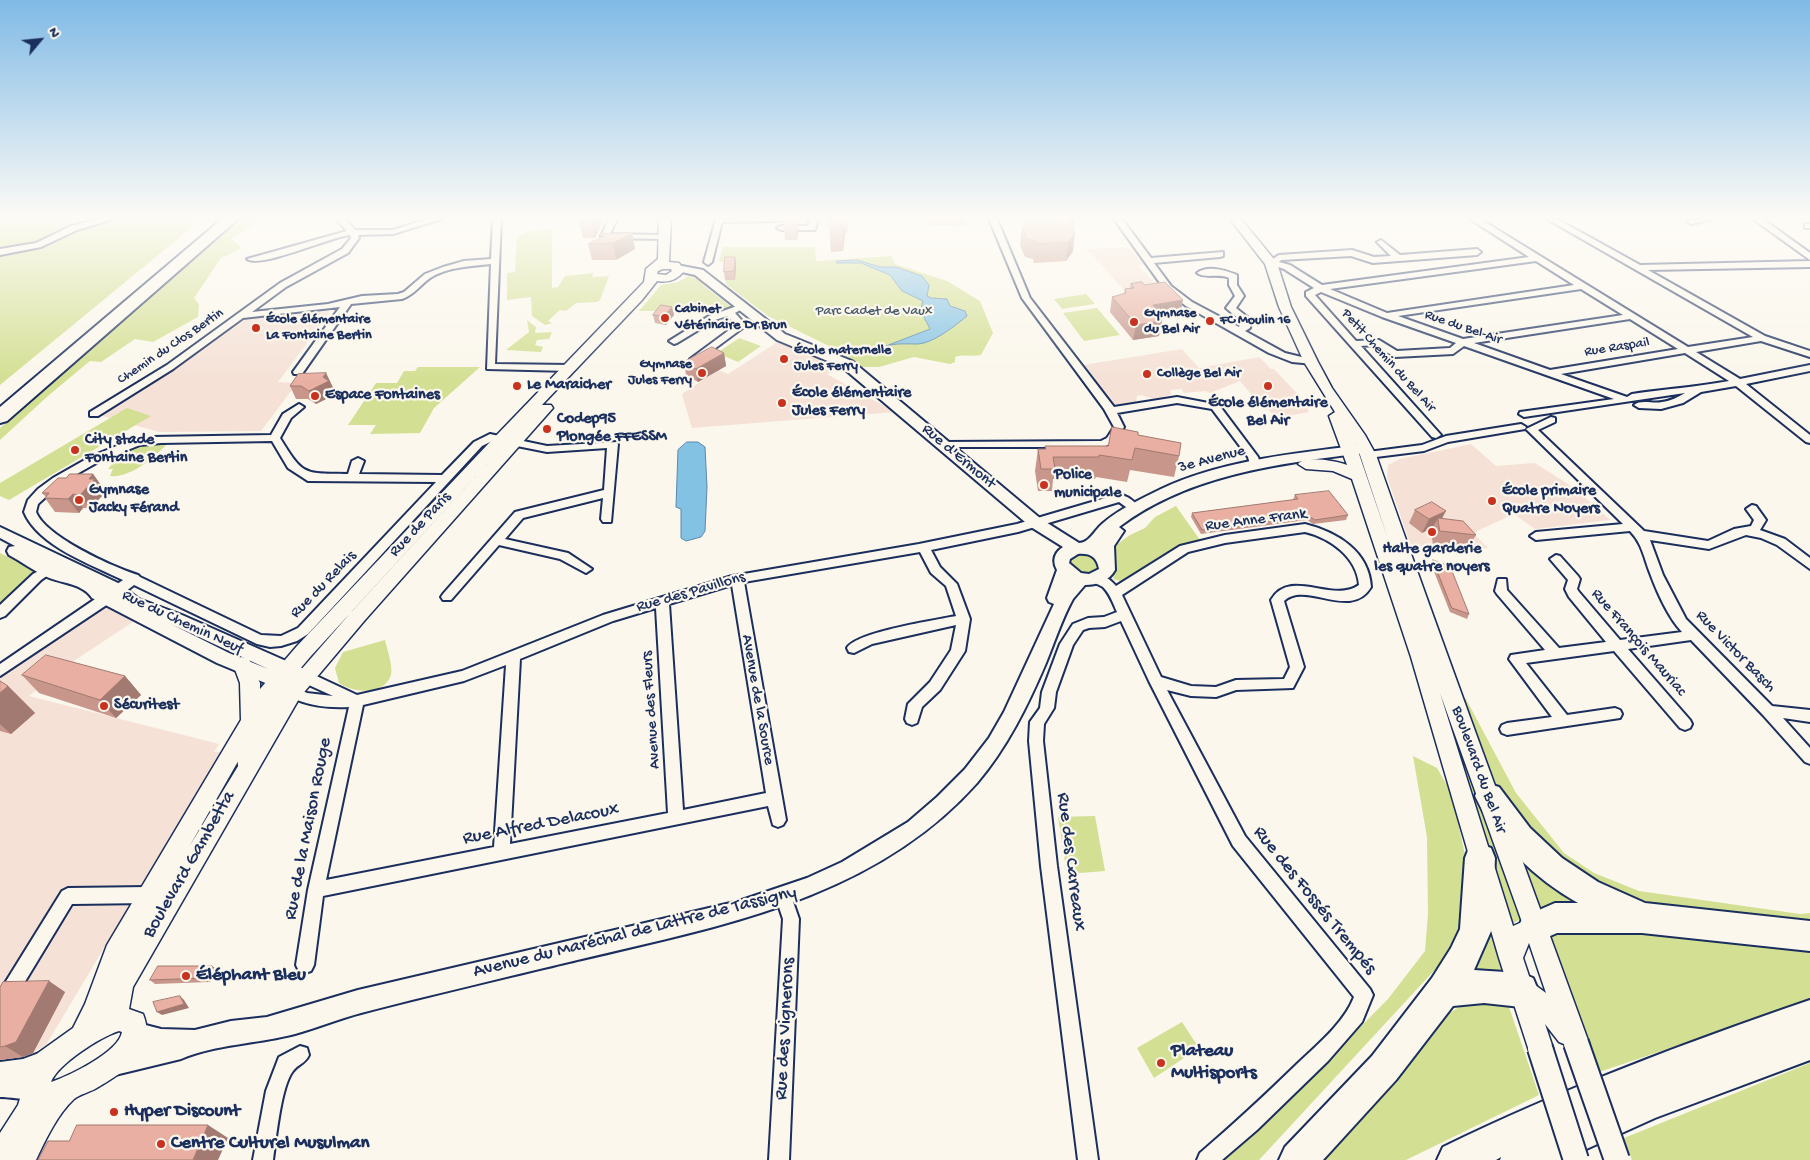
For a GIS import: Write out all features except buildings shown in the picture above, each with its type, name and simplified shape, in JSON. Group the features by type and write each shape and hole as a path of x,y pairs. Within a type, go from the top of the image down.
{"highway":[{"path":"0,399 150,273"},
{"path":"0,417 168,273"},
{"path":"1489,796 1520,839 1550,869 1584,892 1642,918"},
{"path":"1298,1160 1384,1068 1444,990 1471,945 1476,929 1480,858"},
{"path":"1534,928 1555,918 1642,918 1810,936"},
{"path":"1444,990 1484,986 1521,990"},
{"path":"1456,1160 1539,1119 1713,1050 1810,1017"},
{"path":"1519,1160 1649,1102 1810,1043"}],"main road":[{"name":"Rue de Paris","path":"210,790 251,719 482,479 509,439 544,395 644,291 666,273"},
{"name":"Rue de Paris","path":"278,716 290,680 342,610 509,439 666,273"},
{"name":"Boulevard du Bel Air","path":"1276,273 1285,307 1311,362 1325,388 1358,434 1358,476 1422,666 1510,958 1576,1160"},
{"name":"Boulevard du Bel Air","path":"1359,453 1489,796 1617,1160"},
{"path":"1306,464 1336,466 1358,476"},
{"path":"242,664 250,683 251,719"},
{"name":"Boulevard Gambetta","path":"127,1026 118,1001 124,978 278,716"},
{"name":"Boulevard Gambetta","path":"83,1035 96,1009 114,952 210,790"},
{"path":"1510,958 1520,935 1534,928"},
{"path":"1521,990 1552,1013 1576,1043"},
{"path":"0,1158 21,1126 36,1091 38,1078 47,1062 101,1024 127,1026 130,1047 112,1063 65,1092 45,1098 40,1097 36,1091"},
{"path":"21,1160 41,1120 65,1092"}],"street":[{"name":"Chemin du Clos Bertin","path":"94,414 170,367 302,273"},
{"path":"240,316 328,307 362,299 399,297 407,294 428,276 435,273"},
{"path":"494,273 490,368 570,368"},
{"path":"693,273 704,276"},
{"path":"944,445 1107,443 1120,427 1111,411 1025,295 1016,273"},
{"path":"1157,273 1176,295 1238,330 1261,347 1302,361 1311,362"},
{"path":"1226,273 1234,277 1232,285 1240,296 1231,308 1246,320 1245,328 1238,330"},
{"name":"Rue du Bel-Air","path":"1297,273 1329,293 1385,315 1461,343 1550,372 1629,402"},
{"path":"1321,288 1428,273"},
{"path":"1562,273 1738,382 1810,440"},
{"path":"1647,273 1762,338 1810,354"},
{"name":"Rue d'Ermont","path":"704,276 782,337 826,354 859,381 879,392 1036,523 1081,548"},
{"path":"1385,315 1583,286"},
{"name":"Petit Chemin du Bel Air","path":"1321,288 1309,294 1436,434"},
{"path":"298,372 348,302"},
{"path":"674,341 712,318 744,306"},
{"path":"692,361 741,325 728,311"},
{"path":"1376,342 1395,354 1453,351 1461,343 1633,316"},
{"name":"Rue Raspail","path":"1550,372 1762,338"},
{"path":"1354,344 1394,339"},
{"path":"1359,453 1422,442 1436,434 1551,420 1607,410 1629,402 1632,397 1677,390 1698,390 1810,368"},
{"path":"1359,453 1424,448 1446,439 1629,402 1661,406 1679,401 1698,390"},
{"path":"1111,411 1177,400 1215,407 1253,457 1255,466"},
{"path":"299,407 287,416 275,438 292,466 301,474 352,478 447,480"},
{"name":"Rue Victor Basch","path":"1527,423 1637,531 1646,543 1657,574 1681,622 1768,711 1810,758"},
{"name":"Rue du Relais","path":"275,438 157,440 131,444 59,478 44,489 30,504 30,512 44,532 72,550 134,578 257,639 272,643 284,642 303,631 447,480 482,440 490,436 509,439"},
{"path":"509,439 547,448 613,444 607,519"},
{"name":"3e Avenue","path":"1089,579 1107,570 1105,559 1106,545 1115,532 1140,513 1172,496 1229,478 1359,453"},
{"name":"3e Avenue","path":"1063,565 1067,552 1096,543 1114,523 1131,511 1179,487 1221,473 1255,466 1359,453"},
{"path":"352,478 358,461"},
{"path":"448,597 519,515 608,493"},
{"name":"Rue des Pavillons","path":"290,680 305,698 330,702 357,701 464,676 608,618 662,600 737,579 923,547 1036,523 1119,498 1128,502 1132,507 1131,511"},
{"path":"1747,532 1755,529 1760,520 1752,509"},
{"name":"Rue d'Ermont","path":"1036,523 1063,565"},
{"name":"Rue Anne Frank","path":"1115,593 1184,549 1225,539 1305,528 1315,530 1338,542 1364,572 1365,587 1346,597 1297,590 1281,594 1277,600 1297,666 1288,684 1236,685 1216,692 1191,691 1156,681"},
{"path":"1536,536 1637,531 1709,545 1738,532 1760,533 1782,541 1810,565"},
{"name":"Rue du Chemin Neuf","path":"0,532 55,566 61,576 76,578 92,586 98,594 112,596 290,680"},
{"path":"498,541 564,556 586,570"},
{"name":"Rue du Chemin Neuf","path":"0,543 55,566"},
{"path":"912,719 915,704 936,686 958,651 964,619 951,584 936,570 923,547"},
{"path":"1081,548 1098,552 1105,559"},
{"name":"Rue François Mauriac","path":"1556,559 1574,579 1571,589 1573,594 1685,724"},
{"path":"1063,565 1089,579"},
{"name":"Avenue du Maréchal de Lattre de Tassigny","path":"1017,703 1063,565"},
{"path":"0,613 55,566"},
{"path":"0,671 112,596 134,578"},
{"name":"Avenue de la Source","path":"737,579 778,820"},
{"name":"Avenue du Maréchal de Lattre de Tassigny","path":"127,1026 161,1041 195,1042 231,1033 267,1029 358,1002 784,898 828,880 868,860 900,840 937,810 985,759 997,741 1033,672 1068,592 1089,579"},
{"name":"Rue des Fossés Trempés","path":"1089,579 1106,584 1115,593 1156,681 1239,841 1364,995 1356,1016 1322,1054 1250,1123 1207,1160"},
{"path":"1502,582 1501,591 1556,654"},
{"name":"Rue du Chemin Neuf","path":"112,596 223,658 290,680"},
{"name":"Avenue des Fleurs","path":"662,600 676,818"},
{"name":"Rue des Carreaux","path":"1088,1160 1049,866 1036,741 1037,722 1043,718 1049,699 1049,692 1067,644 1078,627 1088,623 1105,622 1124,614"},
{"path":"854,648 868,640 964,619"},
{"path":"1563,721 1516,659 1693,635"},
{"path":"502,853 513,656"},
{"path":"242,775 249,748 290,680 357,701"},
{"name":"Rue de la Maison Rouge","path":"305,966 316,890 357,701"},
{"path":"1768,711 1810,716"},
{"path":"1507,728 1616,714"},
{"name":"Rue Alfred Delacoux","path":"316,890 774,798"},
{"path":"0,1007 68,896 149,895"},
{"name":"Rue des Vignerons","path":"779,1160 791,920 784,898"},
{"path":"112,1063 155,1054 195,1042"},
{"path":"263,1160 275,1091 286,1064 300,1056"},
{"path":"0,1074 23,1071 47,1062"},
{"path":"0,1085 23,1085 36,1091"}],"shaded area":[{"path":"1109,273 1145,273 1157,285 1124,290"},
{"path":"327,310 330,312 278,382 297,383 261,431 159,432 99,415 239,321"},
{"name":"École élémentaire Jules Ferry","path":"779,341 838,368 827,374 895,412 692,428 682,394 718,370 728,374"},
{"name":"Collège Bel Air","path":"1182,349 1199,368 1259,357 1271,369 1274,369 1305,402 1309,412 1277,418 1268,409 1265,410 1240,381 1210,393 1205,391 1184,393 1181,389 1171,390 1171,395 1154,399 1141,395 1137,396 1136,402 1117,405 1111,403 1083,365"},
{"name":"École primaire Quatre Noyers","path":"1471,444 1496,466 1535,463 1574,488 1610,520 1535,529 1514,514 1477,531 1475,535 1488,548 1435,553 1411,546 1387,477 1388,465 1400,459"},
{"path":"104,595 145,614 57,672 29,696 219,744 214,752 221,752 46,1045 20,1061 0,1063 0,669"}],"green space":[{"path":"0,273 136,273 0,385"},
{"path":"179,273 211,273 194,298 199,304 198,317 153,342 135,339 101,362 90,361 0,440 0,428"},
{"path":"507,273 552,273 552,288 558,287 565,276 594,273 592,277 609,276 600,300 597,302 576,303 566,311 560,310 548,321 552,323 545,325 532,316 531,297 507,300"},
{"name":"Parc Cadet de Vaux","path":"726,273 923,273 947,281 980,301 993,333 981,355 955,357 955,362 950,364 914,357 879,367 861,367 839,351 768,316 727,285"},
{"path":"689,276 705,282 702,284 731,307 721,311 639,311 661,285 678,282"},
{"path":"1086,294 1095,304 1062,309 1054,299"},
{"path":"1097,308 1120,335 1084,341 1063,313"},
{"path":"527,320 536,327 535,333 552,332 549,339 537,340 535,345 543,347 541,352 506,350 529,332"},
{"path":"739,338 761,346 738,362 717,353"},
{"path":"418,367 480,367 434,408 420,433 370,434 376,425 348,425 376,383 397,383 404,371 415,371"},
{"name":"City stade Fontaine Bertin","path":"127,408 151,416 9,500 0,496 0,483"},
{"path":"160,442 168,443 142,466 126,474 110,476 113,469 108,469 114,462 111,458 128,449"},
{"path":"1176,506 1200,540 1168,552 1124,582 1113,579 1112,548 1130,535 1145,528 1155,517"},
{"path":"1083,552 1097,558 1099,569 1092,573 1081,573 1070,565 1071,557"},
{"path":"0,553 33,569 33,574 0,607"},
{"path":"385,640 390,657 391,675 382,687 368,691 352,689 339,683 335,668 343,652"},
{"path":"1427,654 1522,918 1509,926"},
{"path":"1461,697 1466,699 1516,793 1564,853 1594,873 1639,891 1800,914 1810,913 1810,926 1659,909 1592,887 1500,801"},
{"path":"1413,756 1437,768 1452,794 1471,883 1467,935 1259,1160 1210,1160 1278,1110 1388,999 1425,951 1428,914 1427,837"},
{"path":"1095,816 1105,871 1067,874 1058,817"},
{"path":"1517,846 1603,908 1539,911"},
{"path":"1485,918 1503,971 1499,976 1471,977"},
{"path":"1578,926 1810,943 1810,1001 1599,1072 1547,933"},
{"path":"1497,998 1509,1007 1539,1095 1406,1160 1313,1160 1445,1016 1467,1002"},
{"name":"Plateau Multisports","path":"1182,1022 1199,1048 1154,1078 1137,1048"},
{"path":"1810,1063 1810,1160 1632,1160 1624,1138"}],"water":[{"path":"885,273 914,273 922,276 929,285 927,296 947,299 950,306 965,311 967,316 943,334 929,341 917,344 886,346 930,329 921,308 923,301 902,291 890,275"},
{"path":"687,442 698,442 705,447 707,487 705,531 701,537 686,541 681,538 681,509 676,507 678,450"}],"place":[{"name":"Cabinet Vétérinaire Dr Brun","path":"665,318"},
{"name":"FC Moulin 16","path":"1210,321"},
{"name":"Gymnase du Bel Air","path":"1134,322"},
{"name":"École élémentaire La Fontaine Bertin","path":"256,328"},
{"name":"École maternelle Jules Ferry","path":"784,359"},
{"name":"Gymnase Jules Ferry","path":"702,373"},
{"name":"Collège Bel Air","path":"1147,374"},
{"name":"Le Maraicher","path":"517,386"},
{"name":"École élémentaire Bel Air","path":"1268,386"},
{"name":"Espace Fontaines","path":"315,396"},
{"name":"École élémentaire Jules Ferry","path":"782,403"},
{"name":"Codep95 Plongée FFESSM","path":"547,429"},
{"name":"City stade Fontaine Bertin","path":"75,450"},
{"name":"Police municipale","path":"1044,485"},
{"name":"Gymnase Jacky Férand","path":"79,500"},
{"name":"École primaire Quatre Noyers","path":"1492,501"},
{"name":"Halte garderie les quatre noyers","path":"1432,532"},
{"name":"Sécuritest","path":"104,706"},
{"name":"Éléphant Bleu","path":"186,976"},
{"name":"Plateau Multisports","path":"1161,1063"},
{"name":"Hyper Discount","path":"114,1112"},
{"name":"Centre Culturel Musulman","path":"161,1144"}]}
